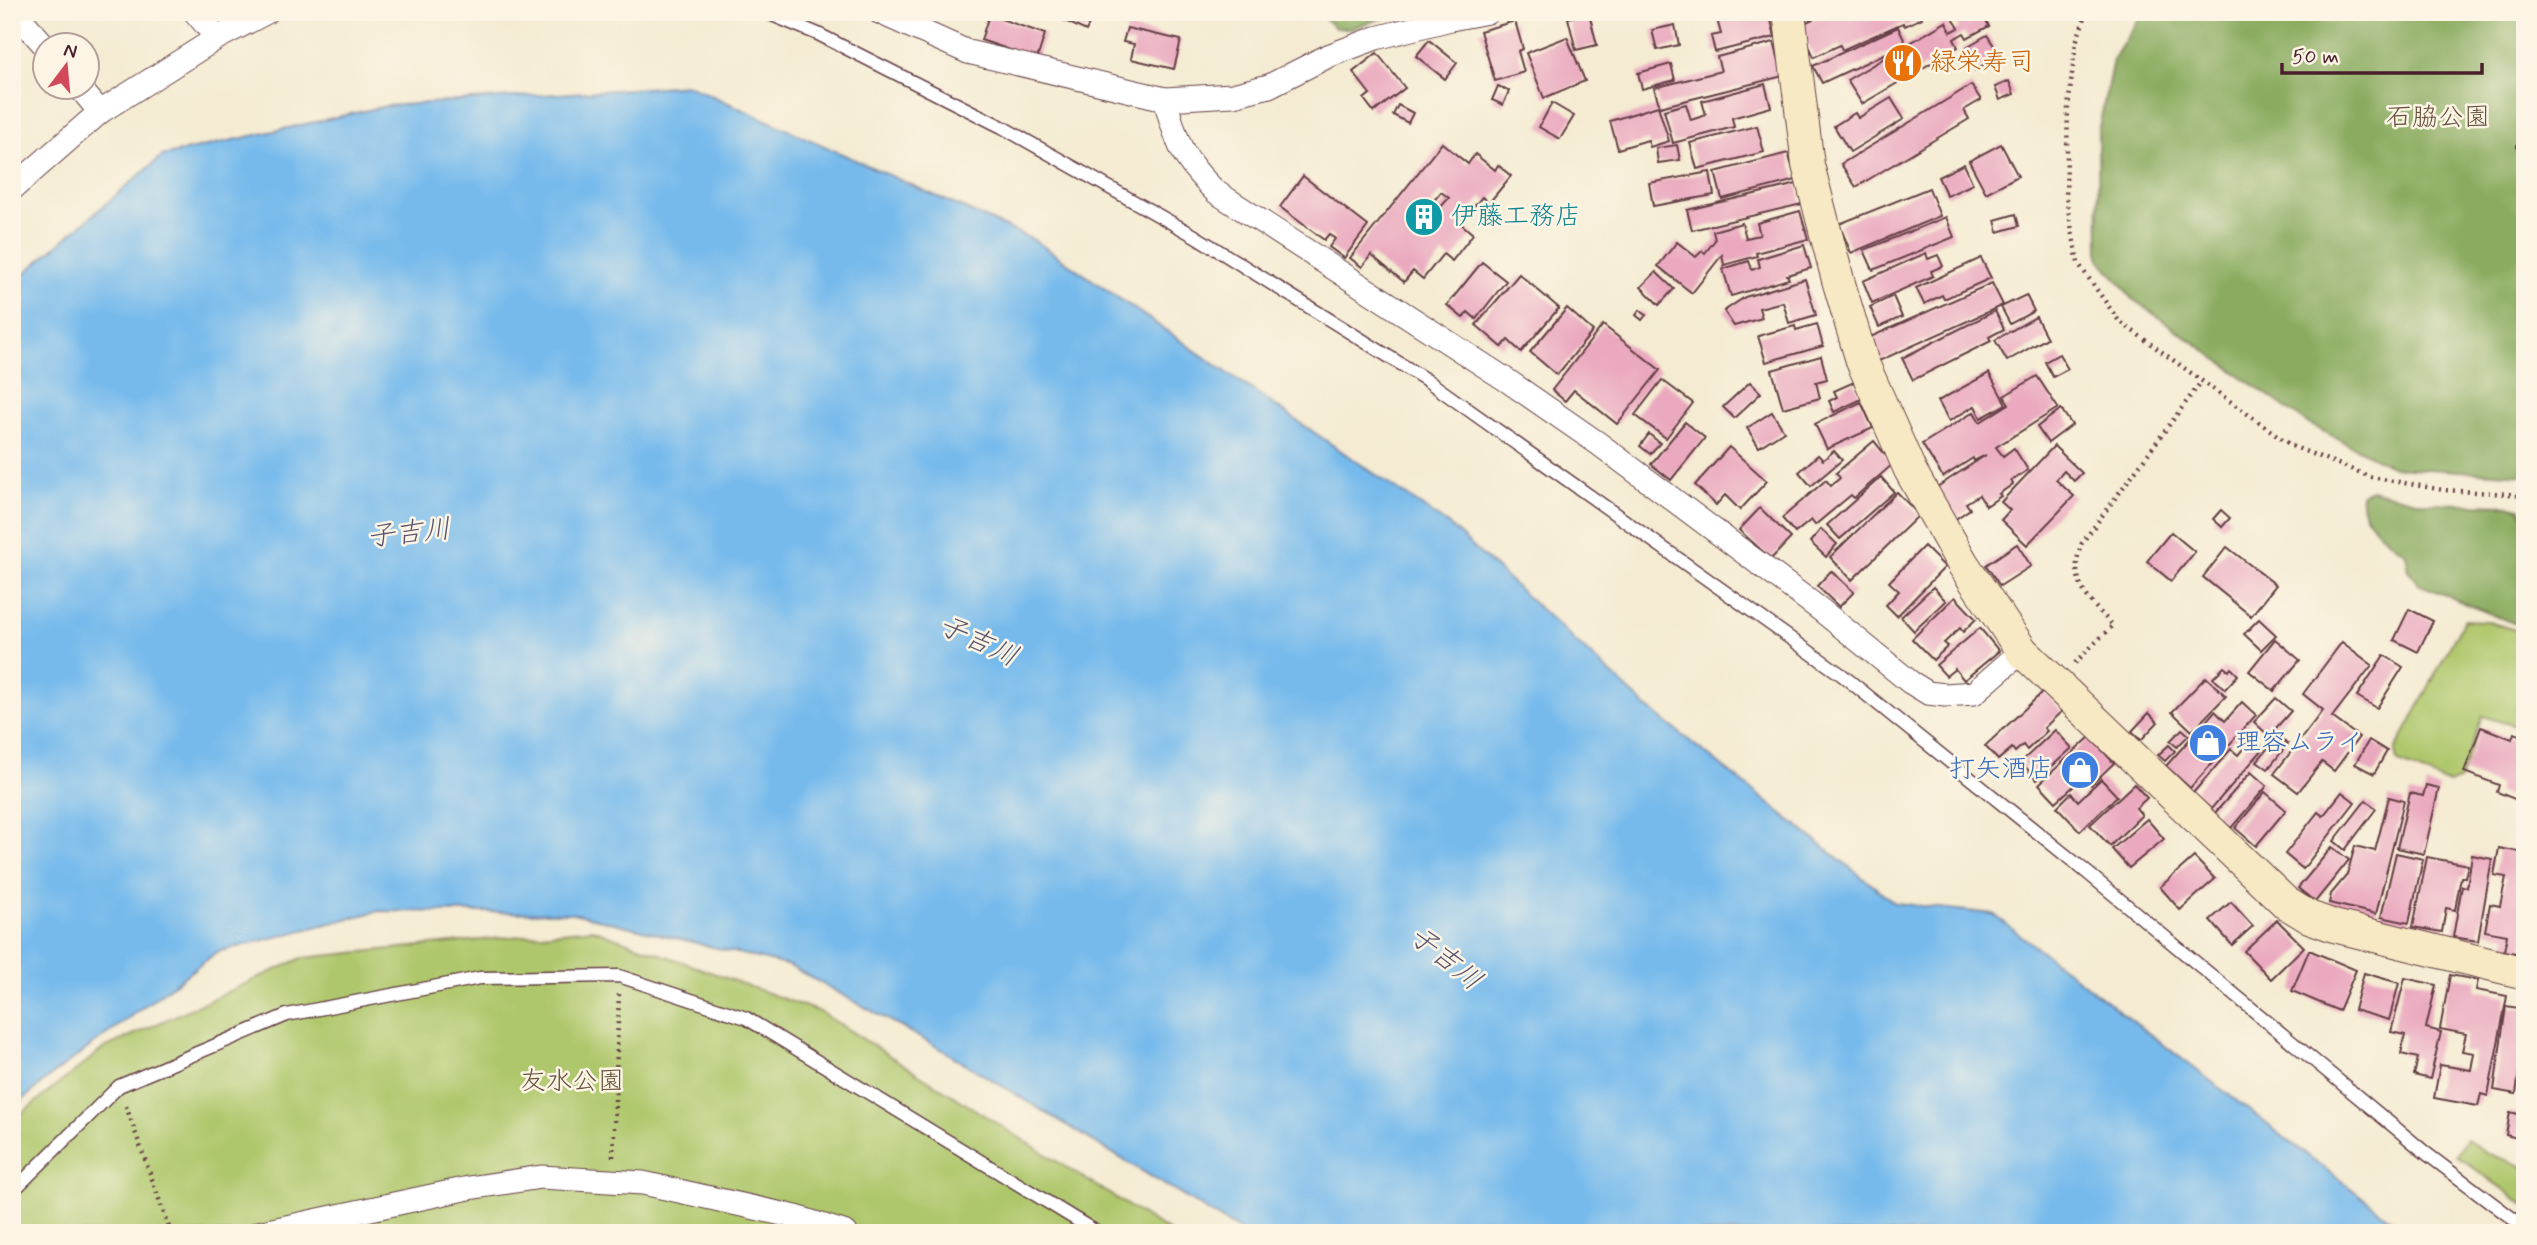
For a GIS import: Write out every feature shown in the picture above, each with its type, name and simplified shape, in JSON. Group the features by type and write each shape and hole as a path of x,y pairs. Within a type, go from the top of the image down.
{"street":[{"path":"15,12 33,32"},
{"path":"195,12 217,38"},
{"path":"12,189 100,112 217,38 267,12"},
{"path":"879,12 968,52 1165,99 1233,95 1269,86 1328,56 1376,38 1488,12"},
{"path":"1789,12 1808,165 1861,361 1910,470 1963,564 2022,651 2286,903 2309,917 2334,926 2525,973"},
{"path":"1165,99 1177,143 1194,170 1216,192 1432,331 1577,429 1810,602 1910,682 1928,692 1945,695 1974,693 2022,651"},
{"path":"92,102 100,112"},
{"path":"258,1233 455,1190 541,1177 643,1183 796,1217 846,1233"}],"lane":[{"path":"765,12 818,34 1002,127 1195,236 1428,381 1842,675 2084,870 2427,1154 2525,1228"},
{"path":"12,1192 119,1086 287,1015 480,978 619,976 746,1018 1098,1233"}],"path":[{"path":"2087,12 2076,42 2068,107 2066,198 2078,263 2119,321 2292,446 2371,477 2444,491 2525,495"},
{"path":"2516,146 2525,147"},
{"path":"2071,667 2113,625 2095,607 2079,583 2077,556 2082,543 2201,382"},
{"path":"612,1181 619,976"},
{"path":"119,1086 171,1233"}],"green space":[{"path":"1324,12 1401,12 1352,28 1335,28 1323,17"},
{"name":"石脇公園","path":"2143,12 2525,12 2525,475 2393,467 2307,423 2133,299 2099,258 2098,132 2113,60"},
{"path":"2371,490 2425,503 2507,505 2520,508 2525,519 2525,628 2418,584 2409,571 2406,553 2375,529 2365,513 2362,494"},
{"path":"2464,620 2486,621 2525,633 2525,729 2482,716 2459,781 2449,784 2397,761 2395,751"},
{"name":"友水公園","path":"592,929 820,1012 1171,1233 12,1233 12,1121 104,1048 302,958"},
{"path":"2466,1139 2487,1153 2525,1167 2525,1205 2456,1155"}],"water":[{"name":"子吉川","path":"688,85 1034,240 1449,525 1648,708 1895,903 1993,914 2409,1233 1244,1233 941,1049 790,966 573,913 378,911 217,952 48,1078 12,1109 12,284 162,156 386,106"}],"building":[{"path":"1046,12 1095,12 1086,31"},
{"path":"1671,12 1703,12 1703,13 1674,21"},
{"path":"1731,12 1769,12 1775,37 1715,52 1711,36 1721,34 1716,16"},
{"path":"1828,12 1919,12 1922,18 1905,26 1903,23 1842,50 1840,45 1814,57 1800,25"},
{"name":"緑栄寿司","path":"1960,12 1981,12 1989,26 1967,38 1964,33 1954,39 1958,47 1862,104 1847,80 1946,22 1951,32 1959,28 1952,17"},
{"path":"1589,13 1597,45 1576,50 1568,18"},
{"path":"989,15 1045,34 1037,59 981,40"},
{"path":"1515,21 1523,49 1518,51 1524,72 1495,81 1480,31"},
{"path":"1675,25 1679,45 1657,50 1652,30"},
{"path":"1898,27 1906,44 1822,83 1813,66"},
{"path":"1127,28 1181,40 1174,69 1131,59 1134,44 1123,42"},
{"path":"1987,35 2000,55 1975,70 1963,49"},
{"path":"1567,37 1585,81 1544,98 1526,53"},
{"path":"1429,40 1457,63 1445,79 1416,56"},
{"path":"1774,42 1783,76 1660,107 1654,88 1721,71 1717,57"},
{"path":"1377,53 1405,88 1374,112 1364,99 1370,94 1353,72"},
{"path":"1671,64 1675,80 1642,89 1638,73"},
{"path":"2009,81 2014,94 2000,100 1995,87"},
{"path":"1765,84 1771,107 1732,118 1734,127 1673,143 1664,110 1686,104 1691,120 1706,115 1702,101"},
{"path":"1971,85 1981,100 1964,110 1969,119 1856,187 1841,164"},
{"path":"1498,86 1509,91 1503,105 1492,100"},
{"path":"1891,98 1904,119 1850,152 1834,126 1855,113 1858,118"},
{"path":"1552,103 1574,116 1560,139 1539,127"},
{"path":"1398,105 1413,113 1408,123 1393,115"},
{"path":"1658,106 1669,141 1650,147 1648,140 1618,149 1610,121"},
{"path":"1757,126 1764,152 1697,169 1690,143"},
{"name":"伊藤工務店","path":"1442,143 1468,164 1475,154 1495,170 1498,165 1511,176 1489,203 1482,197 1460,223 1473,234 1452,261 1443,254 1423,279 1413,271 1404,282 1371,255 1362,267 1350,258","holes":["1441,192 1449,198 1438,210 1431,204"]},
{"path":"2001,144 2018,176 1986,193 1969,161"},
{"path":"1677,145 1680,160 1658,163 1656,148"},
{"path":"1788,153 1796,180 1722,199 1715,172"},
{"path":"1964,164 1973,184 1947,196 1938,177"},
{"path":"1710,172 1714,195 1653,206 1649,183"},
{"path":"1303,176 1368,226 1344,258 1329,247 1335,239 1329,234 1324,240 1280,207"},
{"path":"1797,184 1802,204 1692,230 1687,210"},
{"path":"1929,188 1940,216 1851,253 1839,224"},
{"path":"1800,211 1808,239 1724,265 1722,255 1692,293 1658,266 1677,242 1696,257 1702,251 1705,253 1715,240 1713,231 1742,223 1746,238 1760,235 1757,223"},
{"path":"2016,214 2019,226 1998,232 1995,220"},
{"path":"1946,217 1954,237 1873,270 1864,250"},
{"path":"1804,245 1811,268 1787,275 1789,279 1731,296 1723,269 1749,261 1752,270 1760,267 1758,259"},
{"path":"1926,253 1928,259 1938,255 1943,266 1931,271 1933,276 1872,303 1863,281"},
{"path":"1981,258 1991,278 1944,299 1942,295 1924,304 1916,288"},
{"path":"1482,262 1506,281 1476,319 1468,312 1463,318 1447,305"},
{"path":"1656,272 1674,289 1659,305 1641,287"},
{"path":"1519,274 1559,308 1521,352 1508,340 1502,347 1476,325"},
{"path":"1805,279 1816,315 1789,323 1783,302 1759,308 1762,318 1734,326 1724,311 1745,297"},
{"path":"1992,283 2003,305 1879,361 1868,338"},
{"path":"2026,295 2034,311 2010,324 2001,307"},
{"path":"1893,296 1902,317 1879,327 1870,307"},
{"path":"1567,308 1593,331 1557,375 1530,352"},
{"path":"1640,310 1646,315 1642,320 1636,315"},
{"path":"1995,311 2004,329 1989,337 1991,341 1913,380 1902,358"},
{"path":"2036,317 2047,338 2007,361 1995,340"},
{"path":"1817,324 1823,346 1766,362 1758,336 1795,326 1796,330"},
{"path":"1603,325 1660,370 1617,424 1574,390 1565,401 1552,390"},
{"path":"2059,354 2068,369 2053,377 2045,362"},
{"path":"1821,356 1827,379 1816,382 1820,398 1783,408 1772,370"},
{"path":"1989,373 2006,404 1981,418 1975,406 1949,421 1938,401"},
{"path":"2037,376 2058,408 1996,447 2003,456 2014,448 2028,470 2011,481 2013,484 1999,494 2001,496 1986,506 1979,495 1966,503 1970,509 1954,520 1934,489 1986,455 1974,461 1973,458 1943,477 1922,444 1974,412 1980,422 2009,404 2004,396"},
{"path":"1662,380 1693,403 1666,438 1635,415"},
{"path":"1750,382 1761,393 1734,418 1723,407"},
{"path":"1854,382 1862,399 1834,412 1829,401 1837,397 1834,391"},
{"path":"1861,402 1873,428 1827,449 1815,424"},
{"path":"2061,409 2072,425 2048,443 2037,427"},
{"path":"1772,412 1784,431 1759,447 1747,428"},
{"path":"1685,422 1705,438 1671,480 1651,464"},
{"path":"1649,434 1660,443 1650,454 1640,446"},
{"path":"1874,441 1893,464 1854,498 1851,495 1815,525 1811,520 1795,533 1782,518 1826,480 1831,486 1840,478 1836,473"},
{"path":"2054,446 2082,473 2074,481 2064,471 2056,480 2074,496 2027,545 2001,520 2010,510 2001,502"},
{"path":"1729,447 1767,481 1740,510 1725,495 1716,505 1695,485"},
{"path":"1834,451 1842,460 1811,486 1799,472 1818,455 1823,460"},
{"path":"1881,477 1894,492 1840,539 1827,525"},
{"path":"1897,492 1919,515 1852,580 1830,557"},
{"path":"1760,508 1791,538 1771,559 1739,530"},
{"path":"2221,510 2230,518 2222,527 2213,519"},
{"path":"1821,529 1837,544 1826,557 1810,542"},
{"path":"2171,532 2195,552 2171,581 2147,561"},
{"path":"2017,544 2031,566 2000,586 1986,565"},
{"path":"1924,546 1945,567 1897,616 1886,605 1899,591 1889,582"},
{"path":"2227,547 2276,585 2251,616 2203,577"},
{"path":"1831,571 1854,592 1839,607 1817,586"},
{"path":"1933,587 1946,601 1914,631 1901,617"},
{"path":"1955,597 1976,619 1963,632 1960,628 1944,643 1948,646 1933,660 1912,639"},
{"path":"2409,609 2433,621 2418,652 2394,640"},
{"path":"2259,619 2276,635 2261,650 2244,634"},
{"path":"1980,628 1999,651 1964,680 1955,669 1946,676 1936,665"},
{"path":"2275,639 2300,660 2274,691 2249,671"},
{"path":"2342,642 2372,665 2332,717 2359,737 2334,771 2322,762 2298,792 2274,774 2323,710 2303,694"},
{"path":"2384,655 2403,667 2377,708 2357,696"},
{"path":"2224,667 2229,671 2231,668 2238,675 2225,689 2213,678"},
{"path":"2206,677 2226,696 2192,731 2172,712"},
{"path":"2044,691 2062,711 2044,728 2047,731 2027,750 2023,745 2015,752 2012,748 1998,760 1985,746"},
{"path":"2276,698 2291,711 2269,736 2254,722"},
{"name":"理容ムライ","path":"2242,702 2256,715 2190,788 2166,766 2215,711 2225,721"},
{"path":"2149,713 2158,722 2141,740 2132,731"},
{"path":"2481,727 2512,739 2514,733 2525,737 2525,795 2519,793 2517,800 2497,792 2499,785 2464,772"},
{"path":"2182,729 2189,735 2177,747 2170,741"},
{"path":"2055,730 2072,748 2037,780 2021,762"},
{"path":"2278,736 2288,744 2268,769 2257,761"},
{"name":"打矢酒店","path":"2090,737 2114,763 2091,785 2084,777 2056,802 2039,784"},
{"path":"2252,738 2264,748 2211,809 2193,793 2231,749 2238,755"},
{"path":"2369,740 2387,751 2374,774 2355,764"},
{"path":"2169,745 2175,751 2165,761 2158,755"},
{"path":"2251,772 2267,786 2231,828 2214,814"},
{"path":"2101,779 2117,796 2080,831 2057,807 2071,793 2078,801"},
{"path":"2134,784 2147,798 2136,808 2142,815 2110,846 2090,825"},
{"path":"2426,785 2439,788 2424,854 2397,848 2410,793 2423,796"},
{"path":"2265,792 2286,810 2256,846 2235,828"},
{"path":"2342,792 2355,802 2303,869 2285,854 2318,812 2323,816"},
{"path":"2389,797 2404,801 2376,914 2329,903 2331,894 2347,875 2355,846 2375,851"},
{"path":"2366,800 2376,809 2345,850 2334,841"},
{"path":"2147,819 2164,839 2129,868 2112,849"},
{"path":"2332,847 2349,860 2315,902 2298,888"},
{"path":"2499,848 2525,853 2525,943 2521,954 2504,951 2507,935 2485,931 2490,904 2500,906 2506,877 2494,875"},
{"path":"2396,853 2423,859 2409,923 2381,917"},
{"path":"2472,855 2492,859 2478,941 2453,937 2462,886 2467,887"},
{"path":"2194,857 2215,879 2180,910 2160,887"},
{"path":"2427,857 2468,865 2465,877 2461,877 2455,910 2446,908 2442,932 2413,927"},
{"path":"2231,902 2253,926 2232,945 2210,920"},
{"path":"2277,920 2304,947 2271,979 2244,951"},
{"path":"2309,950 2356,970 2339,1011 2292,991"},
{"path":"2364,973 2399,983 2389,1020 2354,1010"},
{"path":"2450,975 2478,980 2476,990 2507,996 2488,1096 2481,1094 2478,1106 2434,1098 2440,1065 2471,1070 2474,1053 2462,1051 2466,1034 2440,1029"},
{"path":"2405,978 2436,985 2426,1028 2441,1032 2430,1079 2414,1075 2418,1058 2401,1054 2405,1035 2391,1032"},
{"path":"2506,1006 2525,1009 2525,1057 2521,1057 2516,1094 2494,1090"},
{"path":"2510,1112 2522,1115 2517,1138 2506,1135"}],"place":[{"name":"緑栄寿司","path":"1903,63"},
{"name":"伊藤工務店","path":"1424,217"},
{"name":"理容ムライ","path":"2208,743"},
{"name":"打矢酒店","path":"2080,770"}]}
